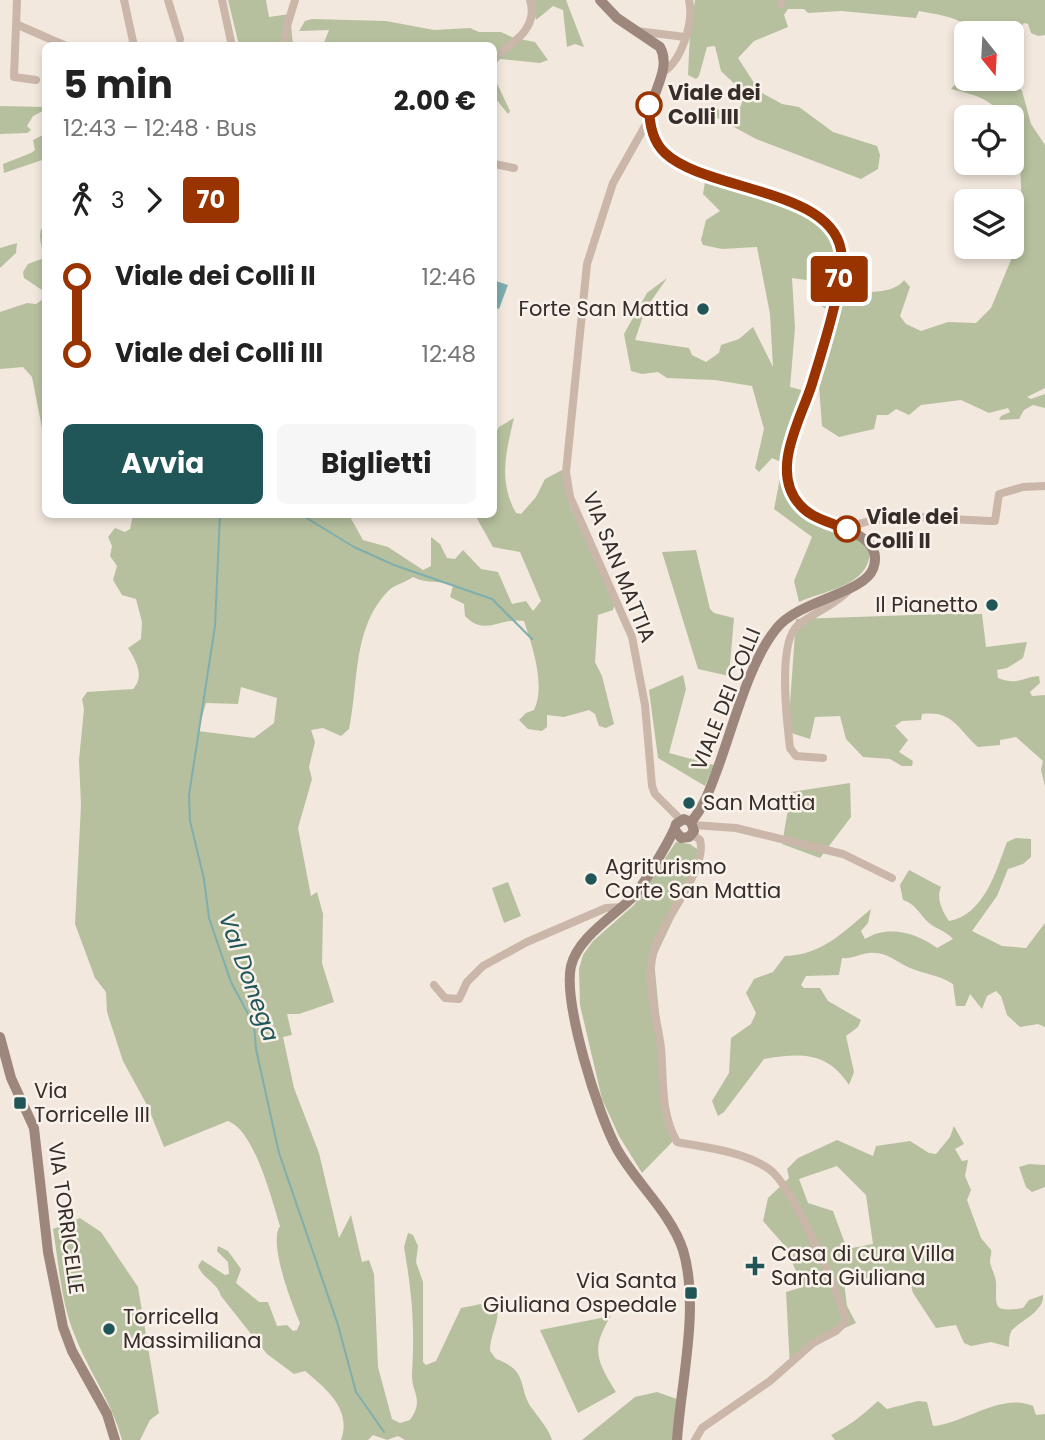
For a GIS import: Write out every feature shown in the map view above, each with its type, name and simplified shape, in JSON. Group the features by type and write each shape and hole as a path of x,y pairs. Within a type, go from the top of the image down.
{"street":[{"path":"18,0 19,25 15,31 14,77 36,80"},
{"path":"124,0 133,42"},
{"path":"168,0 180,39"},
{"path":"222,0 231,42"},
{"path":"285,42 286,26 295,0"},
{"path":"497,55 520,38 530,25 533,8 530,0"},
{"path":"600,0 617,18 660,47 664,54 663,72 649,105 649,119"},
{"path":"663,72 670,68 685,37 691,16 689,0"},
{"path":"19,25 57,42"},
{"path":"637,31 651,30 685,37"},
{"name":"VIALE DEI COLLI","path":"649,119 655,139 665,153 677,161 803,209 825,222 838,239 842,257 839,277 811,386 791,441 788,477 790,490 805,510 865,539 872,549 874,562 866,579 850,589 794,612 776,628 752,675 706,798 636,893 580,946 571,965 570,989 591,1088 601,1115 617,1149 678,1236 684,1253 689,1322 677,1440"},
{"name":"VIA SAN MATTIA","path":"649,119 613,183 587,264 566,472 570,496 632,637 645,705 652,786 655,794 686,826"},
{"path":"497,165 514,168"},
{"path":"848,529 858,524 906,519 995,521 999,494 1023,487 1045,486"},
{"name":"VIALE DEI COLLI","path":"823,758 796,756 790,748 786,682 788,645 796,626 839,600 850,589"},
{"path":"686,826 736,828 844,854 892,878"},
{"path":"686,826 700,840 700,858 660,931 651,960 663,1098 668,1126 677,1142 741,1156 768,1169 789,1190 846,1321 760,1388 702,1428 695,1440"},
{"path":"434,985 440,994 450,1000 459,999 467,982 497,957 606,908 622,907"},
{"name":"VIA TORRICELLE","path":"0,1037 11,1078 34,1128 48,1252 63,1327 72,1351 107,1414 115,1440"}],"green space":[{"path":"228,0 266,0 269,17 290,14 293,42 238,42"},
{"path":"531,0 566,0 584,47 575,44 567,47 563,10 553,6 536,20"},
{"path":"695,0 1045,0 1045,35 1038,36 1031,33 1024,21 958,21 919,11 916,18 841,11 808,13 804,9 788,9 784,15 788,27 754,41 738,58 760,92 782,104 799,107 833,132 877,146 880,155 878,169 861,179 756,139 710,114 707,110 713,107 730,115 741,106 744,93 721,71 715,46 707,47 699,76 696,79 688,75"},
{"path":"305,21 386,21 434,30 470,28 479,32 501,32 535,42 548,60 540,63 500,59 497,62 497,42 324,42 329,30 299,31"},
{"path":"497,83 510,111 508,114 497,100"},
{"path":"958,91 1022,91 1031,124 1045,145 1045,388 1027,397 1031,399 1045,394 1045,408 1033,405 1024,410 1019,419 999,420 1010,412 1008,408 989,413 961,400 921,405 909,415 896,409 888,415 877,415 874,429 839,437 822,426 819,386 845,291 885,290 904,280 910,287 900,316 906,324 921,331 948,322 976,323 991,308 1011,259 1024,259 1024,189 1021,189 1021,175 1024,175 1024,105 993,105"},
{"path":"0,106 42,107 42,112 33,116 27,126 31,130 27,133 0,134"},
{"path":"42,136 42,160 4,173 3,164 35,150 33,140"},
{"path":"706,176 800,210 829,232 837,246 837,270 827,310 816,302 813,281 792,278 795,328 790,387 805,391 787,493 849,532 870,550 863,572 855,579 799,602 794,581 812,537 774,509 783,463 772,458 759,472 755,468 764,429 752,386 715,380 667,378 658,372 642,374 631,371 624,334 647,293 667,278 645,310 635,340 689,348 692,355 706,362 719,353 721,345 739,339 753,327 773,367 770,314 757,247 722,249 703,245 701,240 706,220 720,211 703,194"},
{"path":"17,243 16,253 0,268 0,248"},
{"path":"42,259 42,290 24,278 23,272 28,264"},
{"path":"42,300 42,428 32,377 23,367 0,369 0,312 27,303 36,304"},
{"path":"514,418 506,455 505,478 510,501 516,513 521,514 536,497 545,479 562,470 570,507 617,595 613,610 598,615 595,662 602,676 614,724 606,728 599,726 595,714 589,710 564,717 547,715 547,727 542,731 528,729 519,720 534,710 539,689 534,653 524,621 486,626 472,622 465,616 464,604 450,597 453,586 444,583 413,577 389,590 377,605 363,638 349,729 341,736 323,728 311,730 315,742 309,767 312,779 298,828 311,896 317,892 323,914 322,963 334,1002 299,1014 287,1014 292,1035 283,1037 294,1088 319,1153 339,1238 351,1215 362,1262 369,1260 374,1274 378,1367 392,1419 400,1423 410,1420 417,1401 412,1380 412,1310 404,1247 408,1233 413,1235 418,1246 416,1262 423,1282 423,1362 426,1365 436,1361 461,1308 496,1301 498,1314 490,1351 496,1359 507,1364 519,1375 529,1403 552,1440 405,1440 398,1436 387,1440 373,1435 368,1440 341,1440 343,1419 329,1393 305,1371 294,1374 267,1354 198,1266 202,1260 225,1275 229,1274 228,1262 217,1251 218,1246 228,1251 241,1269 236,1283 259,1302 268,1302 277,1326 287,1325 293,1331 297,1330 300,1323 279,1259 277,1234 280,1226 254,1152 238,1127 228,1121 164,1147 148,1107 123,1061 107,1012 106,992 95,978 75,924 81,805 79,760 84,709 82,699 87,692 133,689 137,684 139,674 128,648 141,639 142,622 136,599 122,595 113,580 117,566 110,556 112,546 108,537 115,528 125,532 130,529 132,518 351,518 363,540 388,547 423,570 431,566 431,537 440,544 447,558 455,559 463,550 481,569 498,572 512,604 526,601 533,611 541,601 520,552 493,547 477,518 497,518 497,430","holes":["241,687 277,698 274,723 254,738 198,731 206,703 238,704"]},
{"path":"696,550 710,609 714,613 734,618 729,676 698,669 662,552"},
{"path":"982,614 986,647 1027,642 1023,658 1007,668 997,670 998,678 1010,681 1039,676 1040,683 1030,692 1032,696 1045,695 1045,786 1041,770 1043,761 1016,737 1000,740 1000,745 978,747 955,723 942,715 922,714 921,720 902,721 895,726 908,740 899,752 913,761 912,766 902,766 890,759 863,757 846,739 840,716 815,717 810,739 788,732 796,619"},
{"path":"683,675 686,689 669,753 714,765 705,786 658,758 649,690"},
{"path":"850,783 851,817 820,858 782,844 791,792"},
{"path":"1016,838 1031,839 1031,857 1023,864 1008,869 997,896 972,931 1002,946 1026,948 1045,923 1045,1027 1038,1024 1020,1027 1007,1015 1001,996 996,991 987,996 982,1009 970,994 965,1006 956,1006 953,984 942,979 881,954 869,953 842,958 839,975 806,976 801,985 804,988 820,988 828,1001 861,1020 858,1027 846,1036 854,1072 849,1085 841,1074 822,1060 801,1056 764,1059 724,1112 718,1116 712,1101 729,1073 731,1038 751,1024 756,1013 746,993 754,979 773,972 785,956 798,955 822,946 871,909 868,923 861,931 865,939 883,932 901,932 929,942 937,948 953,939 929,923 903,900 900,885 909,870 941,887 940,904 949,921 961,917 980,901 993,878 1007,842"},
{"path":"676,842 690,844 704,854 654,960 668,1109 676,1138 642,1173 619,1136 602,1099 580,1005 579,969 583,955 593,941 634,905"},
{"path":"508,882 521,916 504,923 492,888"},
{"path":"954,1126 964,1144 955,1149 962,1161 968,1160 965,1176 971,1190 967,1200 981,1238 991,1250 990,1263 996,1282 997,1306 1005,1309 1023,1308 1029,1300 1043,1295 1040,1306 1012,1330 1009,1347 991,1342 971,1346 964,1343 956,1325 936,1328 913,1293 904,1270 844,1283 847,1306 856,1323 818,1340 790,1368 786,1292 803,1287 785,1246 763,1221 768,1198 789,1178 787,1169 798,1158 837,1140 873,1156 876,1146 910,1141 929,1153 936,1154 950,1137","holes":["837,1166 866,1195 873,1244 847,1249 833,1211 808,1203 799,1179"]},
{"path":"1029,1164 1045,1165 1045,1187 1032,1192 1026,1187 1019,1167"},
{"path":"80,1218 101,1232 138,1287 159,1413 150,1420 140,1440 122,1440 66,1310 53,1229"},
{"path":"611,1316 600,1337 598,1355 616,1392 578,1413 540,1330"},
{"path":"657,1392 677,1399 673,1440 582,1440 635,1397"},
{"path":"878,1401 887,1409 918,1401 927,1402 933,1426 958,1420 996,1405 1021,1403 1033,1406 1036,1415 1045,1414 1045,1440 835,1440 831,1435 856,1420"}],"water":[{"path":"497,281 508,285 499,309 497,308"}],"waterway":[{"name":"Val Donega","path":"220,518 215,626 189,795 190,821 204,879 209,918 231,982 254,1025 256,1049 279,1153 338,1325 356,1392 384,1432"},
{"path":"307,518 354,547 394,565 492,599 532,639"}],"bus line":[{"name":"70","path":"649,105 649,119 655,139 665,153 700,171 803,209 825,222 838,239 842,257 839,277 811,386 791,441 788,477 790,490 799,505 812,515 847,529"}],"place":[{"name":"Viale dei Colli III","path":"649,105"},
{"name":"Forte San Mattia","path":"703,309"},
{"name":"Viale dei Colli II","path":"847,529"},
{"name":"Il Pianetto","path":"992,605"},
{"name":"San Mattia","path":"689,803"},
{"name":"Agriturismo Corte San Mattia","path":"591,879"},
{"name":"Via Torricelle III","path":"20,1103"},
{"name":"Casa di cura Villa Santa Giuliana","path":"755,1266"},
{"name":"Via Santa Giuliana Ospedale","path":"691,1293"},
{"name":"Torricella Massimiliana","path":"109,1329"}]}
